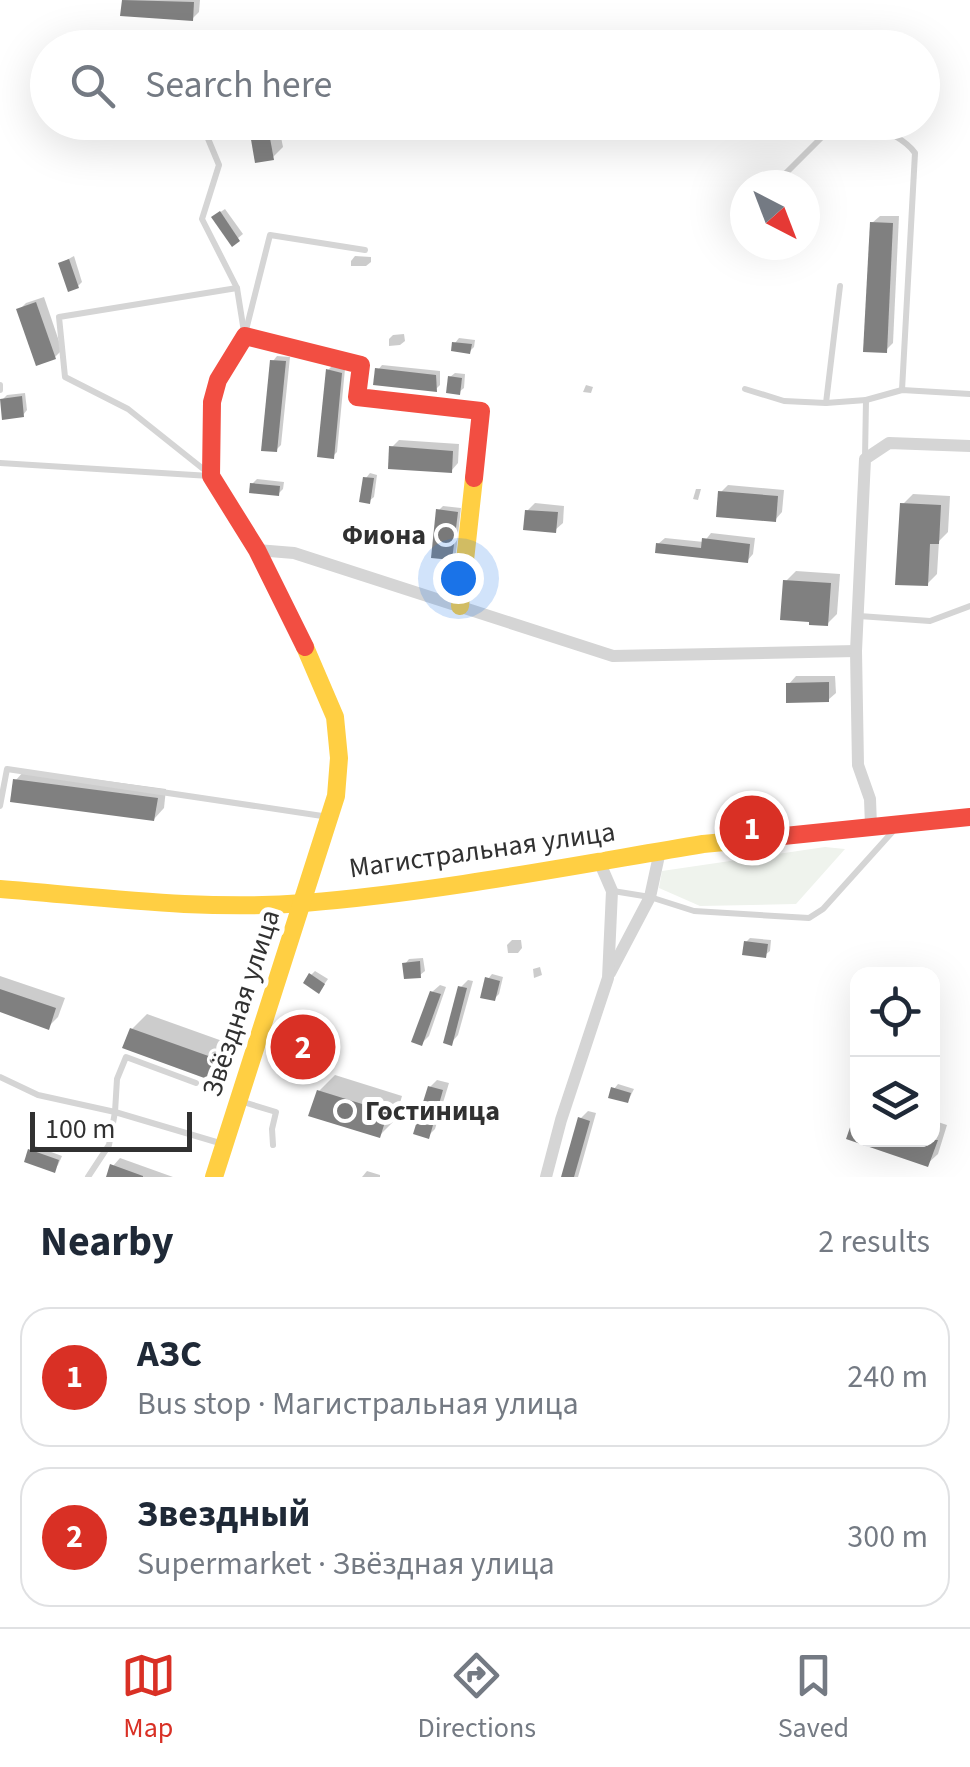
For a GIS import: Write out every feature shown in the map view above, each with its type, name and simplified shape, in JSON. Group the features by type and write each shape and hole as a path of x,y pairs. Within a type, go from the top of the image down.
{"street":[{"path":"212,476 212,402 218,380 245,336 360,365 357,397 482,411 460,606"},
{"path":"871,826 870,800 858,765 856,651 861,616 865,459 889,443 970,446"},
{"name":"Звёздная улица","path":"212,476 257,550 320,678 335,717 340,758 330,817 214,1177"},
{"path":"257,550 294,552 613,656 856,651"},
{"name":"Магистральная улица","path":"0,889 191,905 302,903 457,885 703,844 970,817"},
{"path":"546,1177 560,1120 608,978 650,896 660,852"},
{"path":"599,861 612,891 608,978"}],"lane":[{"path":"209,140 219,165 202,219 237,288 245,336"},
{"path":"789,170 819,140"},
{"path":"901,140 915,153 902,390"},
{"path":"245,336 270,236 365,250"},
{"path":"826,403 840,286"},
{"path":"212,476 128,409 65,377 59,317 237,288"},
{"path":"745,389 784,401 826,403 866,400 902,390 970,394"},
{"path":"865,459 866,400"},
{"path":"0,462 212,476"},
{"path":"861,616 930,620 970,606"},
{"path":"0,806 8,769 330,817"},
{"path":"612,891 650,896 694,911 809,918 823,908 901,822"},
{"path":"88,1177 109,1145 117,1079 126,1057 196,1083"},
{"path":"0,1076 38,1095 115,1112 224,1145"},
{"path":"238,1100 276,1112 273,1145"}],"shaded area":[{"path":"825,847 845,849 796,904 700,906 659,888 662,871"}],"building":[{"path":"122,0 194,2 193,21 120,16"},
{"path":"251,140 270,140 274,160 255,163"},
{"path":"220,211 240,241 232,247 211,217"},
{"path":"870,222 893,223 887,353 863,352"},
{"path":"69,259 79,288 68,292 58,263"},
{"path":"36,302 56,359 36,366 16,309"},
{"path":"452,342 472,344 470,354 451,351"},
{"path":"270,360 286,361 277,452 261,451"},
{"path":"375,368 436,375 437,392 373,385"},
{"path":"326,369 342,373 334,459 317,457"},
{"path":"448,376 462,378 460,395 446,393"},
{"path":"22,396 24,417 2,420 0,399"},
{"path":"389,446 453,451 452,473 388,469"},
{"path":"363,477 374,478 370,504 359,502"},
{"path":"250,483 280,486 279,496 249,493"},
{"path":"718,491 778,496 776,522 716,517"},
{"path":"900,503 941,505 939,544 930,544 928,586 895,585"},
{"name":"Фиона","path":"436,509 458,512 452,560 431,558"},
{"path":"525,510 558,512 556,533 523,530"},
{"path":"702,538 750,544 748,563 655,553 656,543 701,548"},
{"path":"783,580 831,583 828,626 780,620"},
{"path":"829,682 829,702 786,703 786,683"},
{"path":"13,779 158,798 154,821 10,802"},
{"path":"744,941 768,944 766,958 742,955"},
{"path":"420,961 421,978 404,979 402,963"},
{"path":"309,973 325,984 319,994 303,983"},
{"path":"485,977 500,981 495,1001 480,998"},
{"path":"458,986 467,988 452,1046 443,1043"},
{"path":"0,989 56,1008 49,1030 0,1012"},
{"path":"430,991 441,994 422,1046 411,1042"},
{"path":"130,1028 214,1058 207,1079 122,1048"},
{"path":"303,1028 315,1033 320,1045 315,1057 303,1062 291,1057 286,1045 291,1033"},
{"path":"428,1086 443,1090 429,1139 413,1134"},
{"path":"611,1087 631,1093 628,1103 608,1098"},
{"path":"317,1090 388,1112 380,1138 308,1116"},
{"path":"578,1117 590,1121 574,1177 561,1177"},
{"path":"869,1147 935,1147 928,1167"},
{"path":"28,1149 59,1160 55,1173 24,1162"},
{"path":"110,1164 143,1176 143,1177 106,1177"}],"traffic: slow":[{"path":"460,606 474,478"},
{"path":"214,1177 336,796 339,758 335,717 305,647"},
{"path":"0,889 190,904 304,903 454,885 735,841"}],"traffic: jam":[{"path":"305,647 257,550 211,476 212,402 218,380 245,336 361,365 357,397 481,411 474,478"},
{"path":"735,841 970,817"}],"place":[{"name":"Фиона","path":"446,535"},
{"name":"АЗС","path":"752,828"},
{"name":"Звездный","path":"303,1047"},
{"name":"Гостиница","path":"345,1111"}]}
